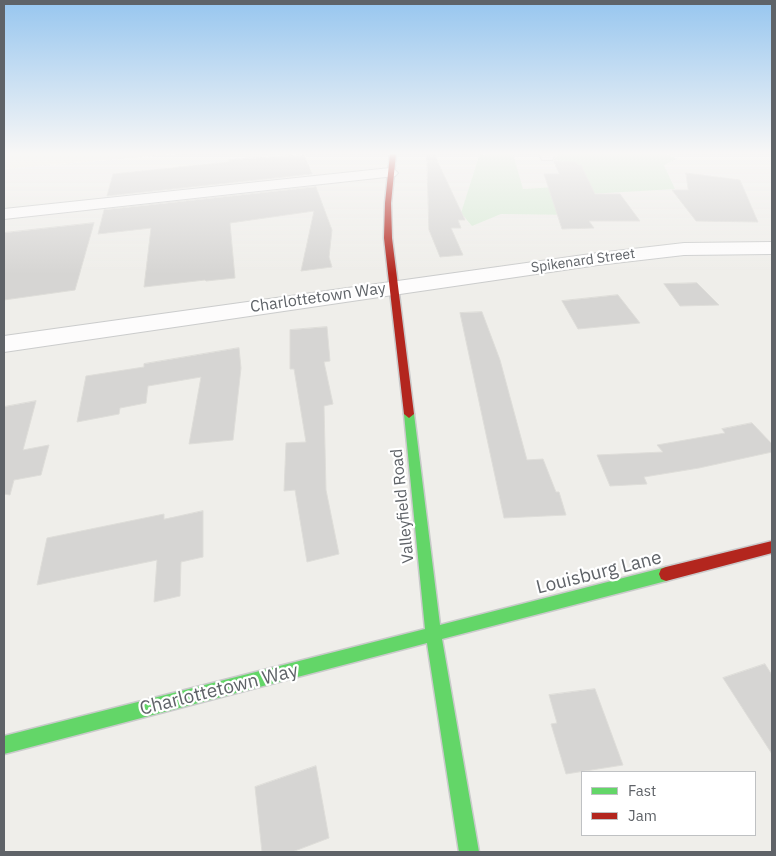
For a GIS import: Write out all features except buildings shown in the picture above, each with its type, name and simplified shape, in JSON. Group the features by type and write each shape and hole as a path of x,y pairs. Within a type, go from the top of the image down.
{"street":[{"path":"4,214 193,194"},
{"name":"Valleyfield Road","path":"389,194 388,218 391,274 395,287 433,633 470,852"},
{"name":"Spikenard Street","path":"395,287 665,251 725,247 772,248"},
{"name":"Charlottetown Way","path":"4,344 395,287"},
{"name":"Louisburg Lane","path":"433,633 772,548"},
{"name":"Charlottetown Way","path":"4,745 398,644 433,633"}],"green space":[{"path":"467,194 590,194 576,215 501,214 472,226 461,213"}],"traffic: fast":[{"path":"409,414 433,633 469,852"},
{"path":"4,745 666,574"}],"traffic: jam":[{"path":"389,194 388,238 409,414"},
{"path":"666,574 772,547"}]}
